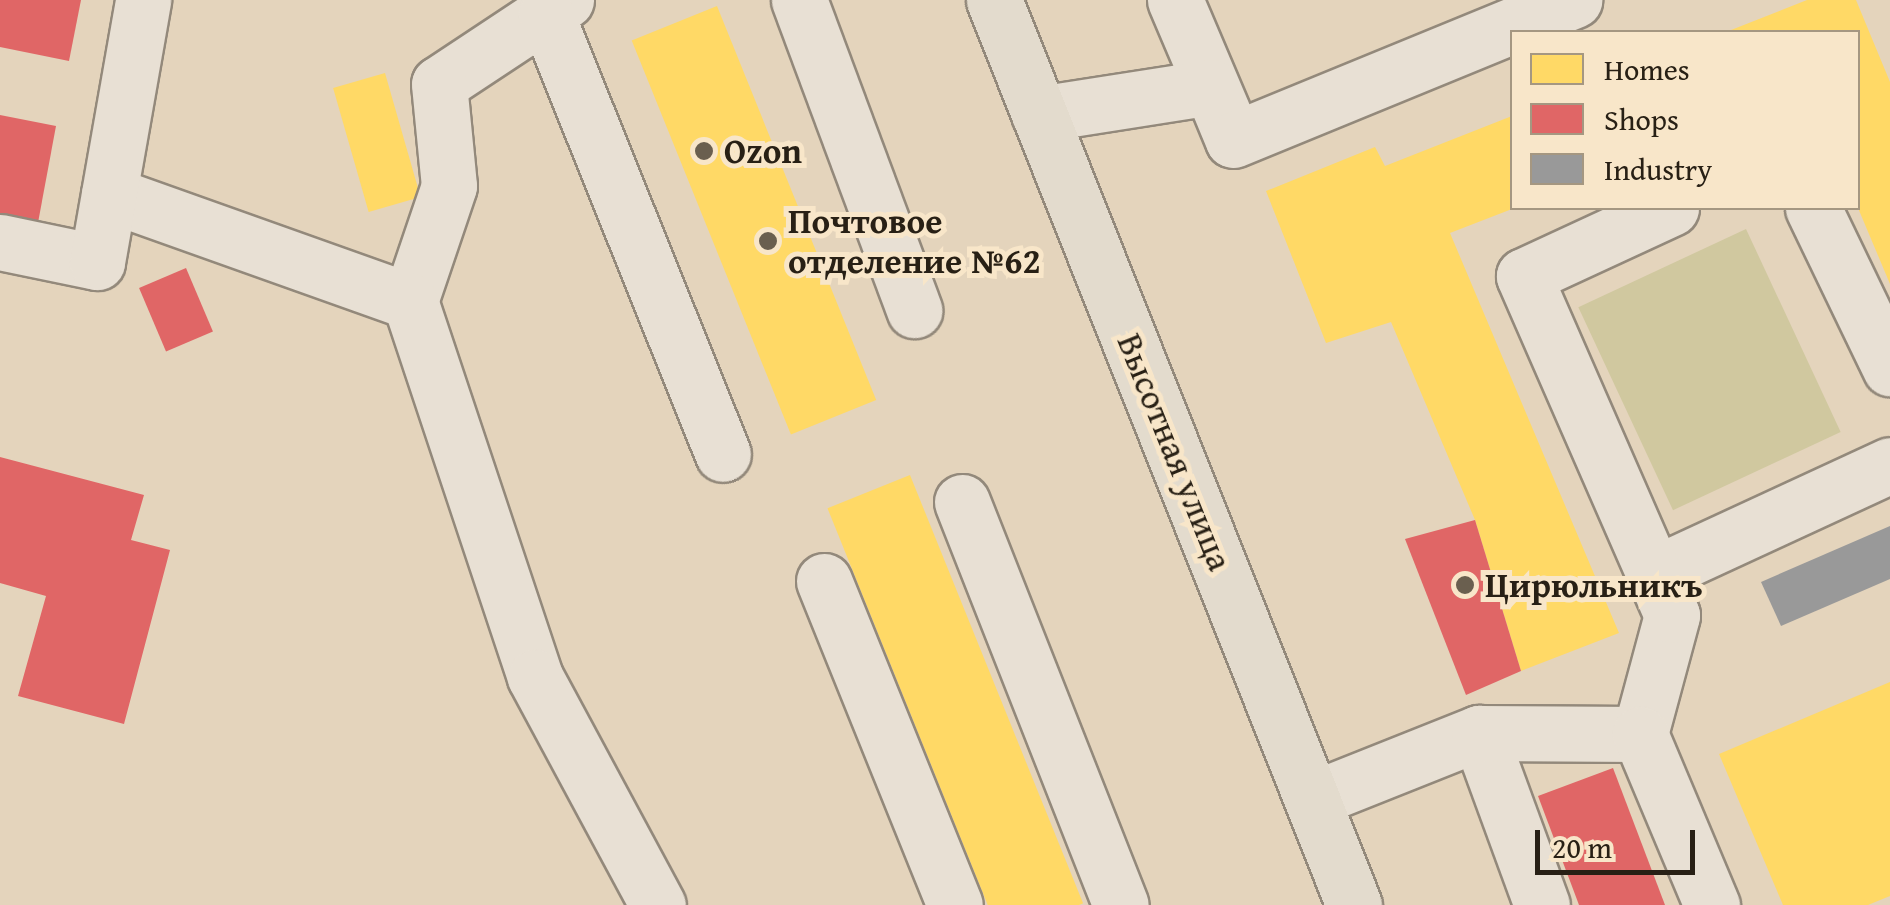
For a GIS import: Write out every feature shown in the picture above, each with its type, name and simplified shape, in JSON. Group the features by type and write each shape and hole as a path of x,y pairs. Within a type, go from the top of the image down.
{"main road":[{"name":"Высотная улица","path":"994,0 1354,905"}],"lane":[{"path":"0,242 97,262 142,0"},
{"path":"799,0 914,310"},
{"path":"1175,0 1234,140 1574,0"},
{"path":"658,905 535,677 410,300 449,186 439,84 556,7 724,454"},
{"path":"1039,114 1212,86"},
{"path":"109,194 410,300"},
{"path":"1667,210 1524,276 1660,571 1672,615 1640,734 1712,905"},
{"path":"1813,210 1890,368"},
{"path":"1660,571 1890,465"},
{"path":"962,502 1122,905"},
{"path":"824,581 955,905"},
{"path":"1314,799 1479,733 1640,734"},
{"path":"1479,733 1542,905"}],"shaded area":[{"path":"1746,229 1841,432 1673,510 1578,307"}],"building: Homes":[{"path":"1807,0 1856,0 1890,82 1890,284 1859,210 1860,30 1731,30"},
{"path":"717,6 876,400 791,435 632,40"},
{"path":"385,73 421,197 369,212 333,88"},
{"path":"1510,117 1510,210 1450,233 1619,633 1521,671 1475,520 1391,322 1326,343 1266,191 1375,147 1385,166"},
{"path":"910,475 1083,903 988,905 827,508"},
{"path":"1890,682 1890,896 1868,905 1783,905 1719,754"}],"building: Shops":[{"path":"0,0 81,0 69,61 0,47"},
{"path":"0,115 56,126 37,228 0,221"},
{"path":"186,268 213,332 166,351 139,288"},
{"path":"0,457 144,495 131,540 170,550 124,724 18,696 46,596 0,583"},
{"path":"1475,520 1521,671 1466,695 1405,539"},
{"path":"1613,768 1665,905 1579,905 1538,796"}],"building: Industry":[{"path":"1890,526 1890,579 1781,626 1761,582"}],"place":[{"name":"Ozon","path":"704,151"},
{"name":"Почтовое отделение №62","path":"768,241"},
{"name":"Цирюльникъ","path":"1465,585"}]}
